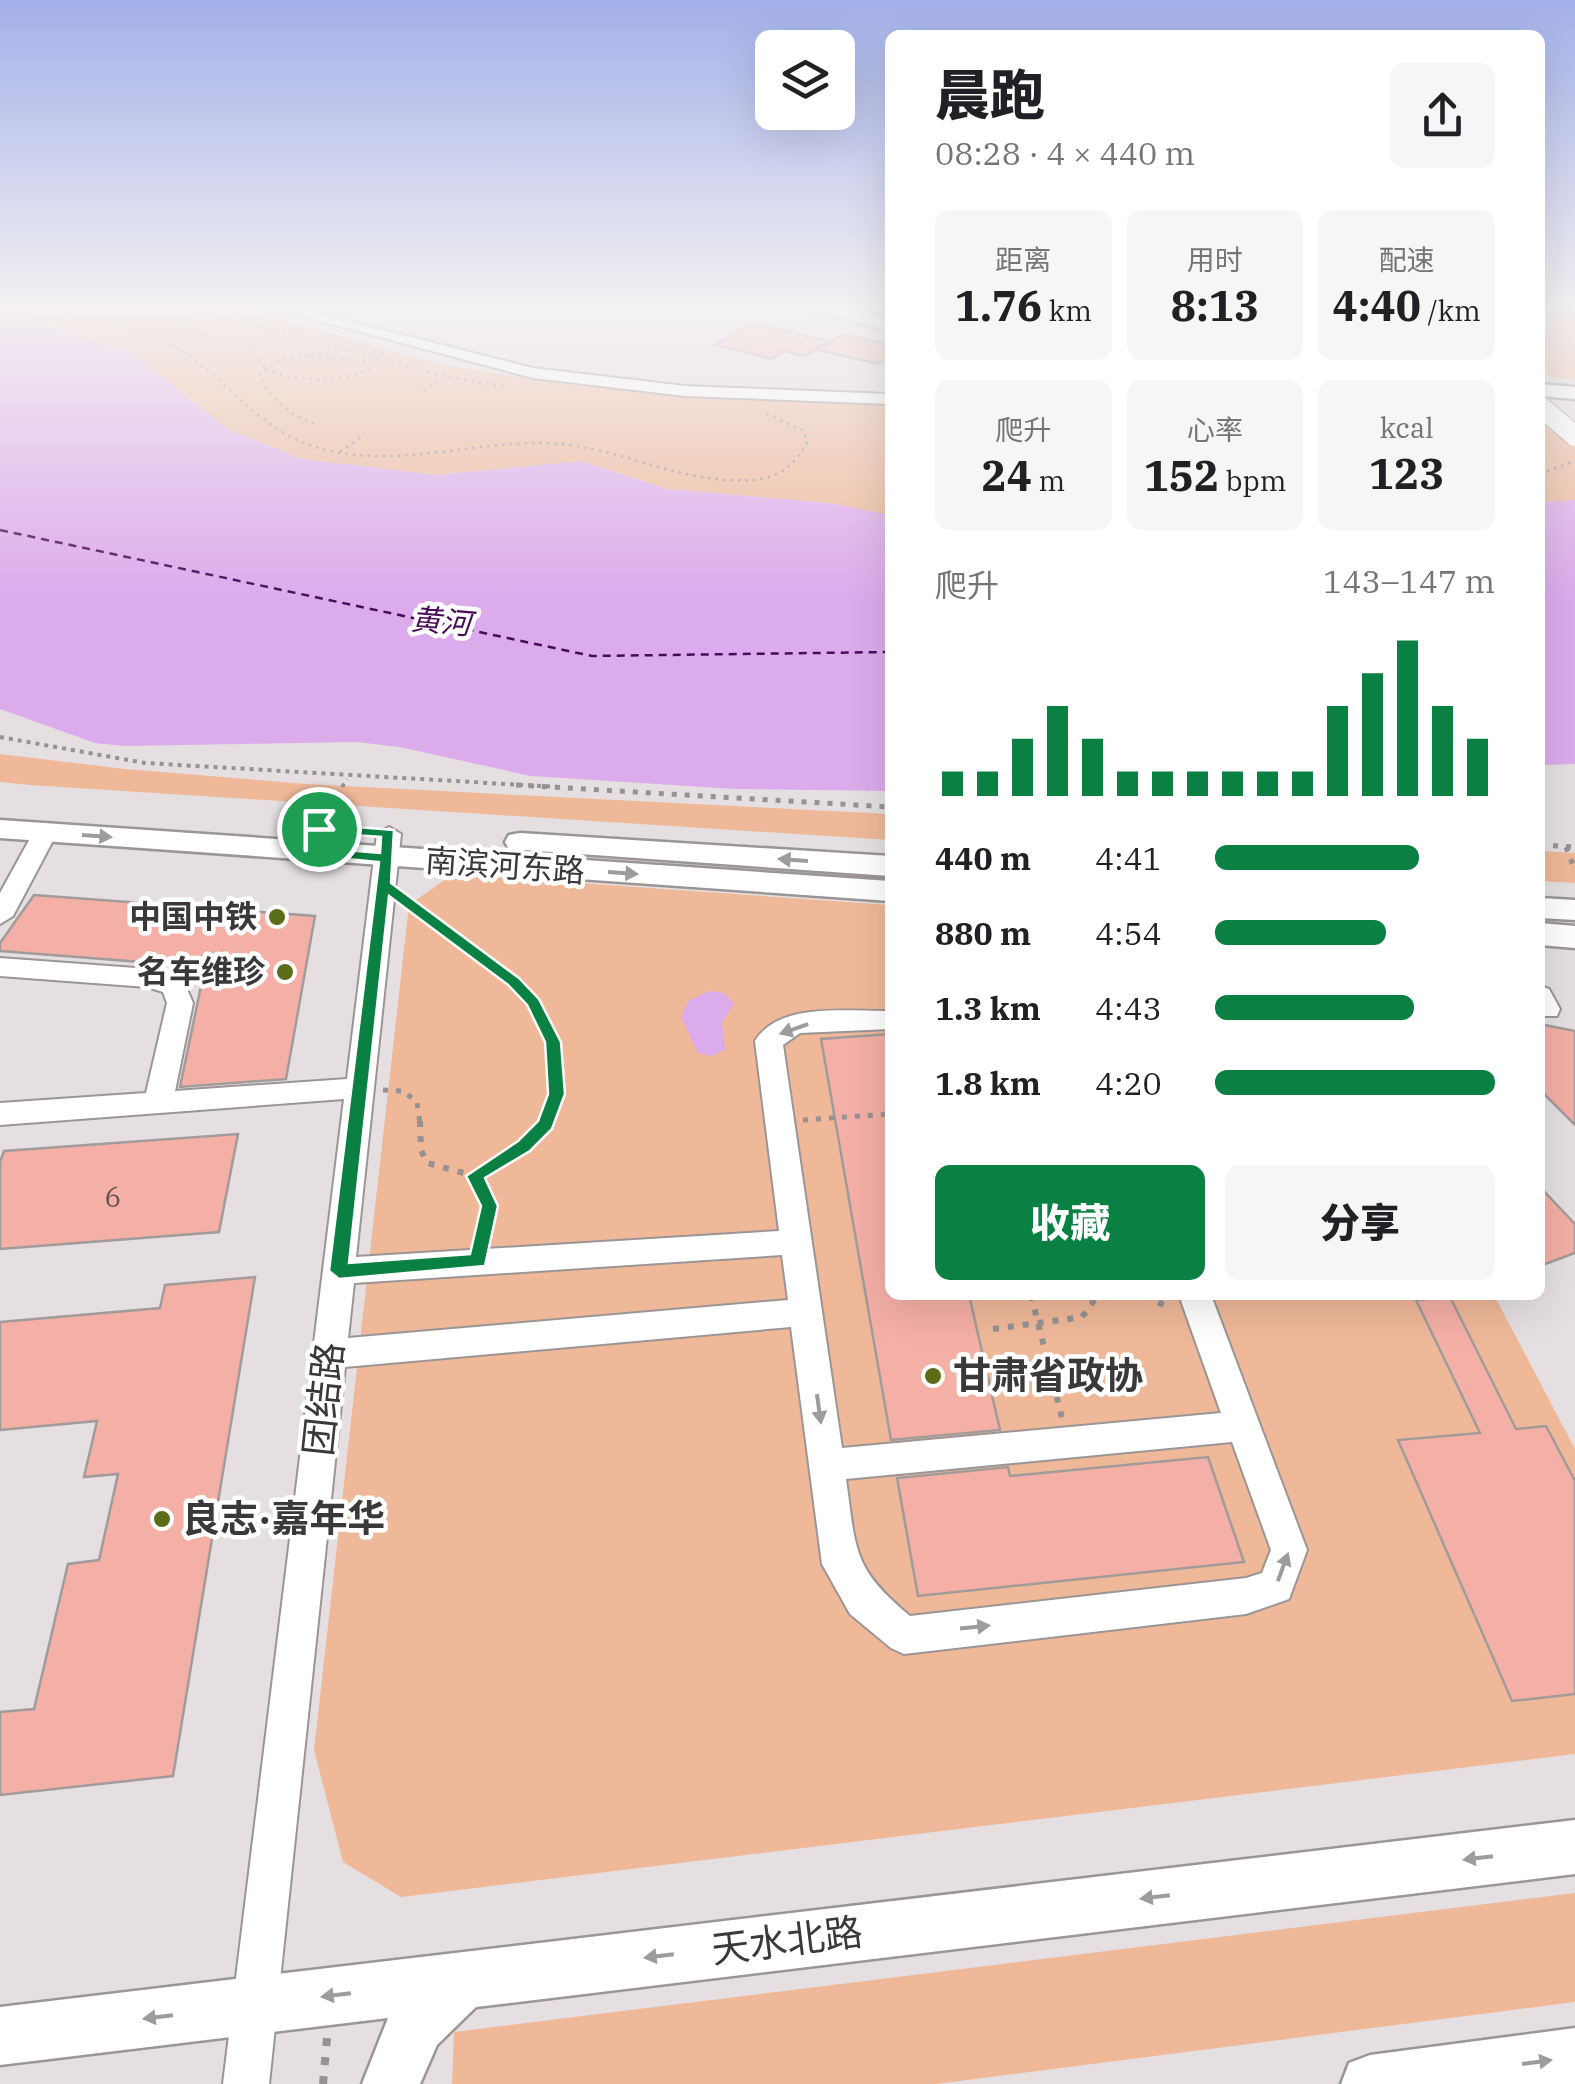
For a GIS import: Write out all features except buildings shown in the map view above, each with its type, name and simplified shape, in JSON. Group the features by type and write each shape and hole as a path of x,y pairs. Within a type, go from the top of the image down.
{"main road":[{"path":"1545,410 1575,436"},
{"name":"南滨河东路","path":"0,807 315,840 386,858 885,891"},
{"name":"南滨河东路","path":"0,829 315,840"},
{"name":"南滨河东路","path":"386,858 885,866"},
{"path":"1545,908 1575,910"},
{"path":"1545,934 1575,937"},
{"name":"天水北路","path":"0,2036 1575,1847"},
{"path":"391,2084 397,2060 426,2010 469,1979"},
{"path":"1370,2084 1575,2057"}],"street":[{"path":"0,916 45,832"},
{"name":"团结路","path":"246,2084 386,858"},
{"path":"0,967 149,978 174,986 180,1003 158,1102"},
{"path":"885,1020 794,1024 769,1040 840,1564 864,1600 904,1635 1246,1596 1276,1586 1289,1550 1243,1426 1185,1303"},
{"path":"0,1114 360,1088"},
{"path":"339,1271 796,1242"},
{"path":"330,1354 806,1312"},
{"path":"827,1465 1243,1426"}],"path":[{"path":"249,405 283,432 340,452 384,458 421,457 526,444 563,444 602,451 687,477 748,478 774,474 795,463 807,444 804,431 766,413"},
{"path":"284,405 301,420 318,425"},
{"path":"340,452 365,434"},
{"path":"1545,472 1575,462"},
{"path":"0,737 145,763 885,807"},
{"path":"315,840 347,777"},
{"path":"1545,845 1575,848"},
{"path":"1566,847 1575,870"},
{"path":"360,1088 403,1091 417,1102 420,1155 426,1163 475,1176 524,1146 546,1124 556,1094 553,1042 533,1002 386,858"},
{"path":"780,1121 885,1114"},
{"path":"475,1176 490,1206 478,1261"},
{"path":"1032,1300 1068,1442"},
{"path":"993,1329 1082,1317 1094,1300"}],"shaded area":[{"path":"198,405 885,405 885,514 828,503 667,489 582,461 436,475 302,459 231,431"},
{"path":"1545,425 1575,428 1575,500 1545,502"},
{"path":"0,754 306,784 885,814 885,840 30,785 0,782"},
{"path":"1545,851 1575,853 1575,883 1545,881"},
{"path":"453,874 885,905 885,1300 1497,1300 1575,1449 1575,1754 401,1897 343,1862 314,1750 409,905"},
{"path":"1575,1893 1575,2002 936,2084 452,2084 454,2032"}],"water":[{"name":"黄河","path":"0,405 198,405 231,431 302,459 436,475 582,461 667,489 828,503 885,514 885,791 735,789 531,776 400,747 356,742 124,746 95,743 0,709"},
{"path":"1575,500 1575,764 1545,765 1545,502"},
{"path":"709,991 724,993 734,1003 722,1023 725,1050 711,1056 698,1053 681,1017 688,1001"}],"ferry route":[{"path":"0,530 592,656 885,652"}],"place":[{"name":"中国中铁","path":"277,917"},
{"name":"名车维珍","path":"285,972"},
{"name":"甘肃省政协","path":"933,1376"},
{"name":"良志·嘉年华","path":"162,1519"}],"route":[{"path":"319,829 311,852 386,858 383,884 513,981 533,1002 553,1042 556,1094 546,1124 524,1146 475,1176 490,1206 478,1261 339,1271 383,884 389,834 319,829"}]}
